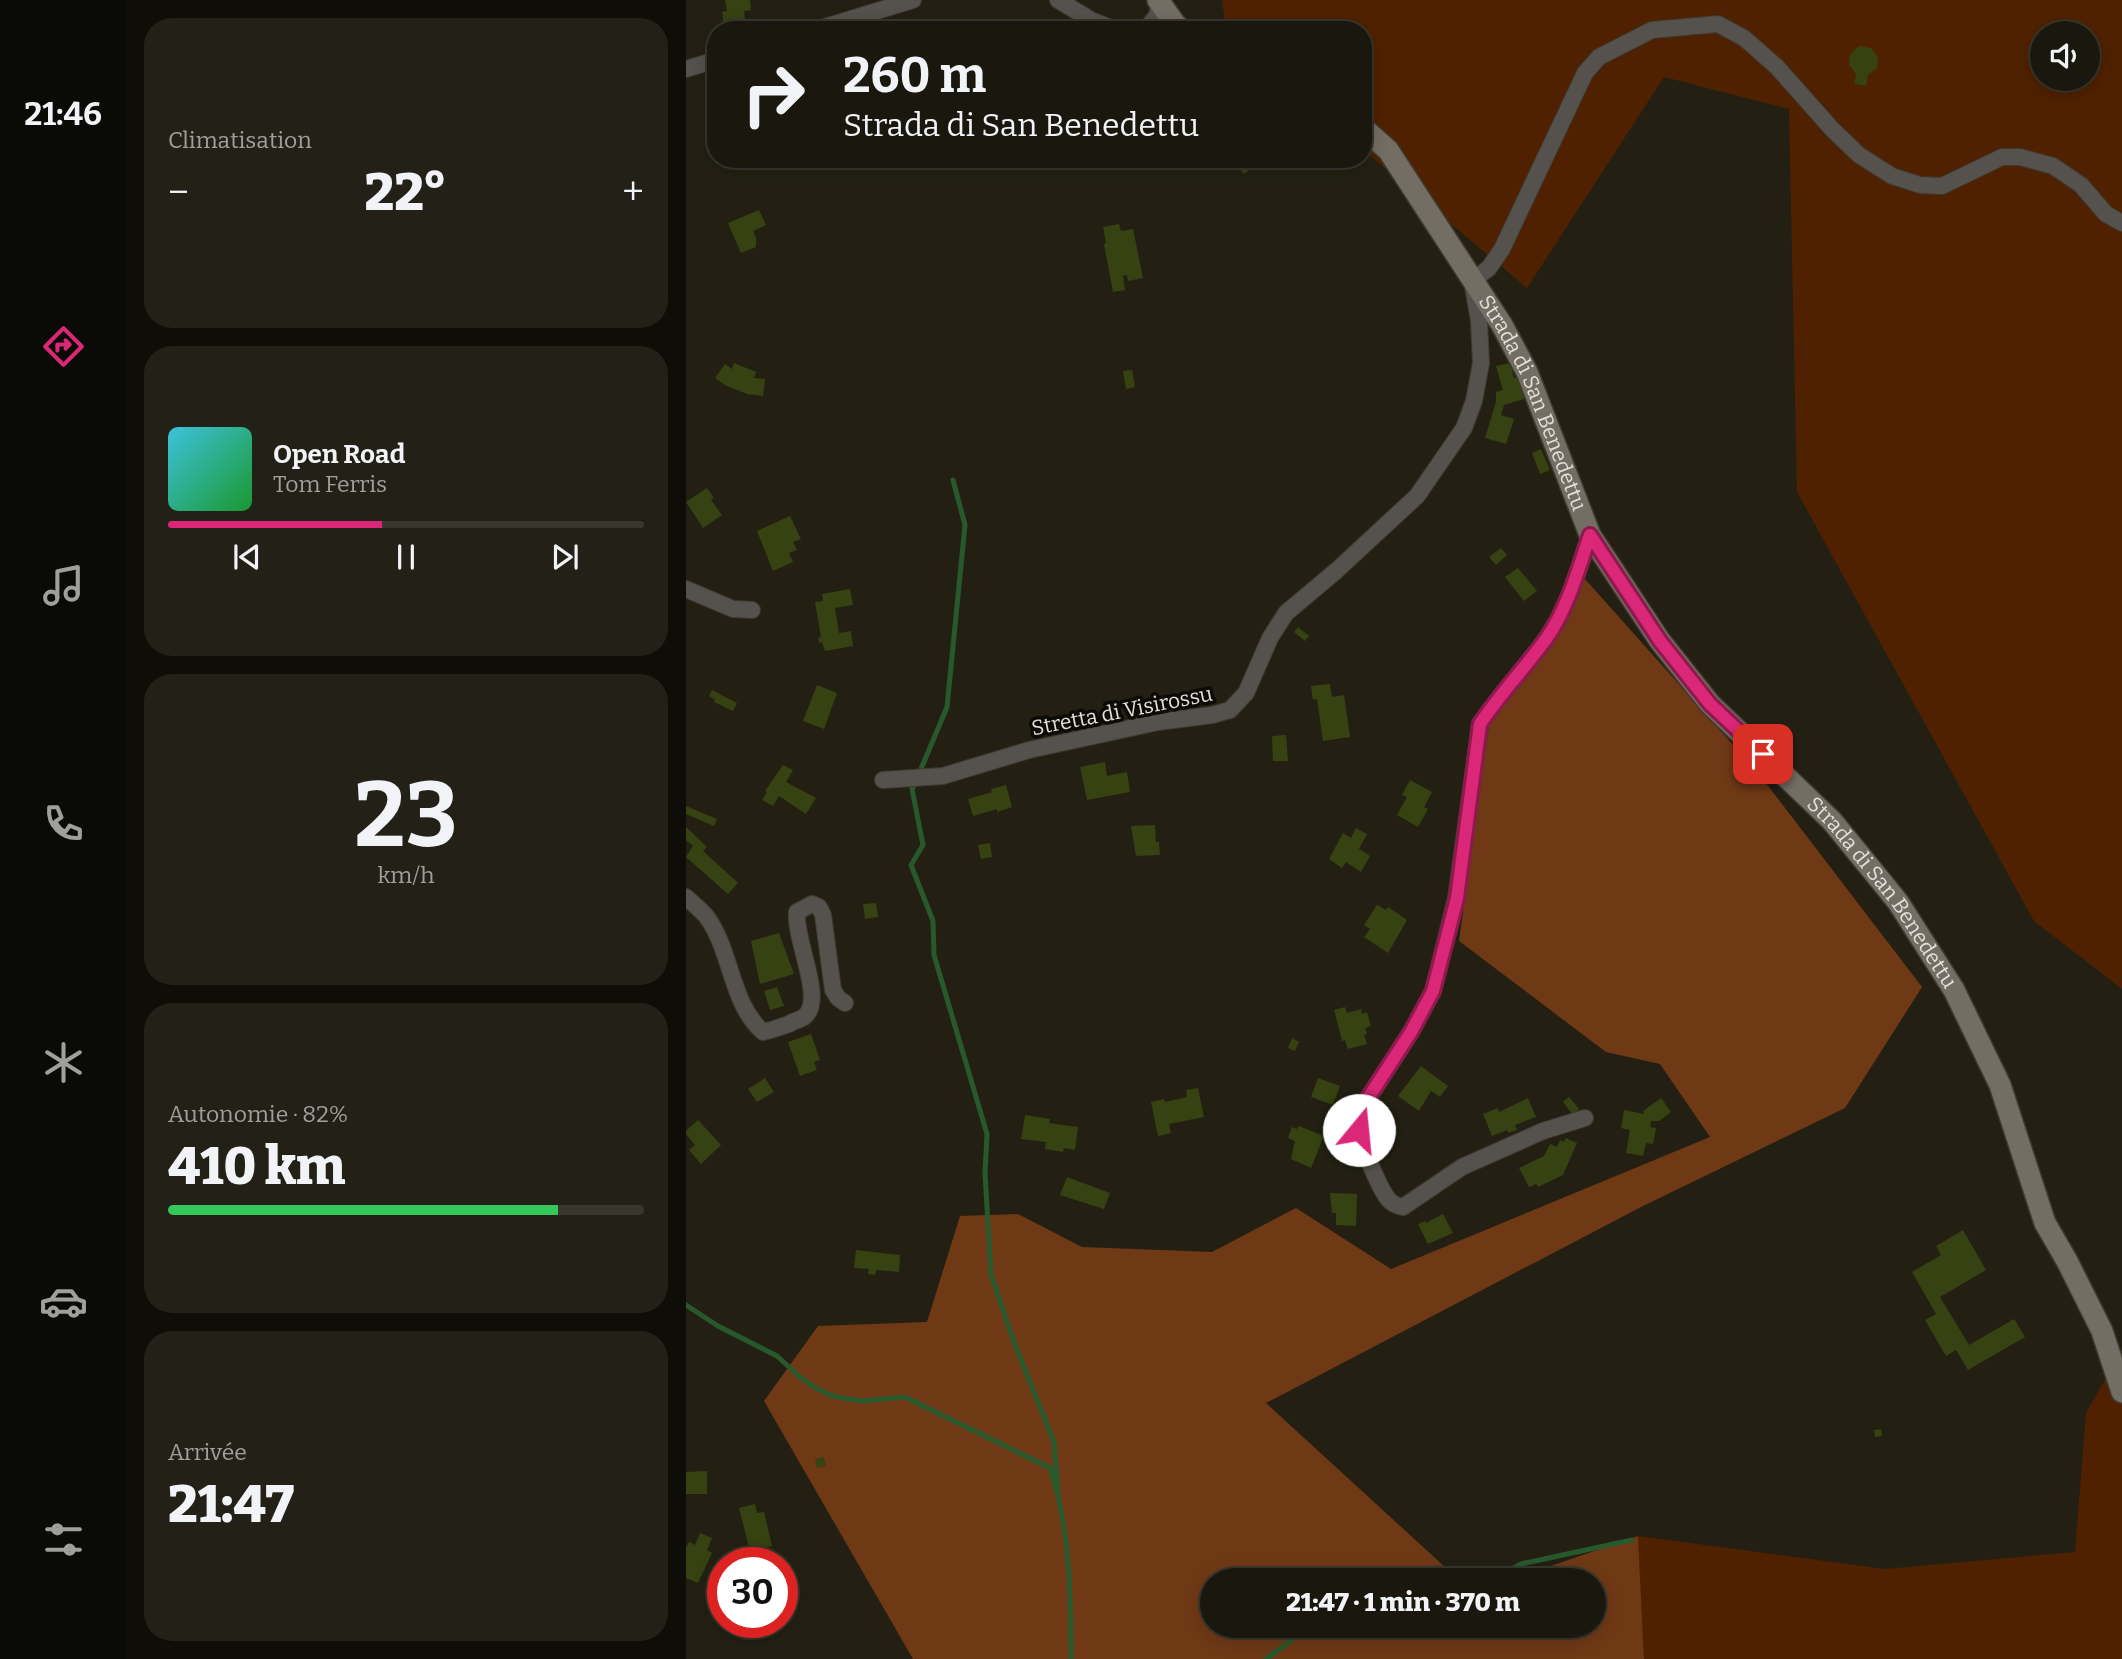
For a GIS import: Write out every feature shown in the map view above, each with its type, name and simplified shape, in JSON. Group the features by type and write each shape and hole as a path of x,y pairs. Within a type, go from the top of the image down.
{"street":[{"path":"844,21 913,0"},
{"path":"1058,0 1093,21"},
{"path":"1153,21 1159,3"},
{"path":"1159,3 1174,21"},
{"path":"1472,281 1489,268 1502,249 1585,73 1599,57 1652,30 1695,25 1718,24 1744,38 1777,67 1859,155 1892,176 1920,186 1942,186 2002,157 2020,157 2053,166 2081,185 2105,214 2122,223"},
{"path":"686,69 707,63"},
{"name":"Strada di San Benedettu","path":"1372,136 1388,150 1502,325 1527,372 1590,535 1660,641 1710,704 1832,821 1898,902 1947,979 2000,1085 2045,1223 2102,1331 2122,1392"},
{"name":"Stretta di Visirossu","path":"883,780 943,776 1029,750 1158,722 1230,710 1246,693 1270,638 1286,613 1417,496 1464,428 1474,401 1481,363 1479,321 1472,281"},
{"path":"1585,1118 1543,1131 1462,1167 1403,1207 1389,1200 1372,1167 1359,1130 1358,1119 1361,1109 1411,1032 1433,991 1457,898 1480,724 1547,637 1569,596 1590,535"},
{"path":"686,589 733,609 752,610"},
{"path":"686,897 706,916 719,940 751,1021 763,1032 805,1016 810,1009 814,996 796,925 797,912 811,904 819,907 823,915 833,990 845,1003"}],"shaded area":[{"path":"1222,0 2122,0 2122,989 2034,921 1797,492 1789,109 1664,77 1527,288 1372,158 1372,21 1225,21"},
{"path":"1585,579 1759,774 1922,987 1845,1108 1641,1207 1266,1403 1446,1568 1200,1568 1200,1638 1606,1638 1606,1568 1545,1568 1638,1536 1644,1659 913,1659 764,1401 818,1326 927,1322 960,1216 1018,1214 1082,1247 1212,1252 1296,1208 1391,1269 1710,1137 1660,1064 1606,1052 1459,941 1489,724 1559,635"},
{"path":"2122,1350 2122,1659 1644,1659 1638,1536 1885,1569 2075,1552 2086,1413"}],"building":[{"path":"725,0 750,0 751,10 744,11 745,20 723,21 722,12 727,11"},
{"path":"1859,46 1871,48 1878,57 1877,68 1868,75 1866,86 1854,84 1856,74 1849,65 1850,54"},
{"path":"1239,168 1252,168 1244,174"},
{"path":"759,210 766,225 753,231 756,247 741,253 728,223"},
{"path":"1119,224 1121,231 1133,229 1143,278 1128,281 1127,275 1123,276 1125,290 1113,292 1103,227"},
{"path":"734,363 756,372 754,378 765,379 763,396 747,394 715,378 725,364 732,369"},
{"path":"1510,363 1514,378 1520,376 1524,399 1504,405 1501,415 1514,419 1506,444 1485,438 1496,402 1496,392 1503,390 1496,366"},
{"path":"1132,370 1135,387 1126,389 1123,371"},
{"path":"1541,449 1550,470 1540,474 1532,453"},
{"path":"707,488 714,498 711,500 722,515 703,528 686,502"},
{"path":"790,516 801,539 793,542 797,550 789,553 793,562 773,571 757,531"},
{"path":"1501,548 1507,555 1496,565 1489,557"},
{"path":"1518,568 1537,591 1524,601 1505,577"},
{"path":"850,589 853,605 835,608 839,633 851,631 853,646 825,651 822,642 819,643 818,638 821,637 815,602 823,601 822,594"},
{"path":"1298,627 1309,636 1305,641 1294,632"},
{"path":"1330,684 1332,697 1344,695 1350,737 1323,741 1317,699 1313,700 1311,686"},
{"path":"817,685 837,693 824,729 803,721"},
{"path":"712,690 737,703 733,711 714,702 709,696"},
{"path":"1286,735 1288,761 1273,761 1272,736"},
{"path":"1105,762 1107,776 1127,772 1130,792 1087,800 1080,767"},
{"path":"783,765 793,770 786,782 816,798 806,814 779,796 773,806 762,800"},
{"path":"1410,780 1432,792 1424,807 1428,809 1418,827 1397,815 1407,797 1402,795"},
{"path":"1006,785 1012,807 973,816 968,799"},
{"path":"686,806 717,819 714,826 686,814"},
{"path":"1155,825 1160,855 1136,856 1131,826"},
{"path":"686,827 707,847 703,851 738,883 728,894 686,857 693,846 686,840"},
{"path":"1356,828 1367,834 1359,849 1370,856 1361,872 1346,862 1342,868 1329,859 1343,833 1351,838"},
{"path":"990,843 992,857 981,859 978,845"},
{"path":"876,903 878,917 865,919 863,904"},
{"path":"1377,905 1386,910 1388,907 1407,920 1388,953 1364,937 1370,929 1364,925"},
{"path":"779,933 794,974 760,984 751,941"},
{"path":"777,987 784,1006 770,1010 764,991"},
{"path":"1345,1007 1347,1013 1361,1009 1362,1014 1367,1012 1371,1026 1365,1028 1367,1044 1348,1049 1345,1040 1342,1041 1334,1010"},
{"path":"811,1034 820,1060 814,1062 817,1070 800,1076 788,1042"},
{"path":"1292,1038 1299,1042 1295,1051 1288,1048"},
{"path":"1421,1066 1448,1086 1440,1097 1431,1091 1419,1111 1398,1096"},
{"path":"765,1078 774,1092 757,1102 748,1089"},
{"path":"1318,1078 1340,1086 1333,1105 1311,1097"},
{"path":"1198,1088 1204,1117 1169,1124 1171,1133 1158,1136 1151,1102 1187,1097 1186,1090"},
{"path":"1569,1097 1579,1109 1573,1115 1563,1102"},
{"path":"1528,1098 1536,1117 1515,1125 1517,1130 1508,1133 1507,1130 1492,1136 1483,1114 1498,1108 1499,1112"},
{"path":"1661,1098 1671,1112 1659,1121 1651,1121 1650,1127 1656,1128 1653,1144 1646,1143 1643,1156 1626,1153 1630,1130 1621,1128 1624,1110 1644,1114 1643,1111"},
{"path":"1025,1115 1050,1119 1049,1123 1078,1127 1075,1150 1064,1148 1063,1152 1045,1149 1046,1142 1021,1139"},
{"path":"698,1120 721,1145 701,1164 689,1150 695,1145 686,1134"},
{"path":"1299,1126 1324,1136 1311,1168 1291,1159 1295,1141 1288,1138 1292,1127 1297,1129"},
{"path":"1566,1138 1577,1143 1563,1175 1538,1187 1536,1184 1529,1187 1519,1168 1544,1156 1550,1144 1557,1147 1560,1140 1564,1142"},
{"path":"1067,1177 1110,1193 1104,1209 1060,1195"},
{"path":"1330,1193 1357,1194 1356,1226 1336,1225 1336,1213 1332,1213"},
{"path":"1443,1214 1453,1233 1428,1244 1418,1224"},
{"path":"1963,1230 1986,1270 1940,1297 1969,1345 2014,1319 2025,1337 1968,1370 1956,1350 1946,1356 1925,1320 1936,1314 1912,1272 1941,1255 1936,1246"},
{"path":"856,1250 900,1255 899,1272 876,1270 875,1275 868,1274 869,1269 854,1268"},
{"path":"1881,1429 1882,1436 1875,1437 1874,1430"},
{"path":"824,1457 826,1466 817,1468 815,1459"},
{"path":"707,1471 707,1494 686,1494 686,1472"},
{"path":"755,1504 757,1513 764,1512 772,1546 749,1547 739,1508"},
{"path":"700,1533 712,1538 707,1547 707,1564 698,1583 686,1578 686,1548 689,1542 695,1545"}],"waterway":[{"path":"921,769 947,707 965,525 953,480"},
{"path":"914,786 912,789 923,845 911,865 933,921 934,955 987,1134 985,1173 991,1275 1015,1345 1054,1442 1058,1492"},
{"path":"686,1305 718,1326 777,1356 819,1390 836,1397 862,1401 905,1397 1050,1468 1065,1538 1070,1587 1071,1659"},
{"path":"1514,1568 1521,1564 1632,1540"},
{"path":"1266,1659 1294,1638"}],"route":[{"path":"1359,1130 1361,1109 1411,1032 1433,991 1457,898 1480,724 1547,637 1569,596 1590,535 1660,641 1710,704 1763,754"}]}
